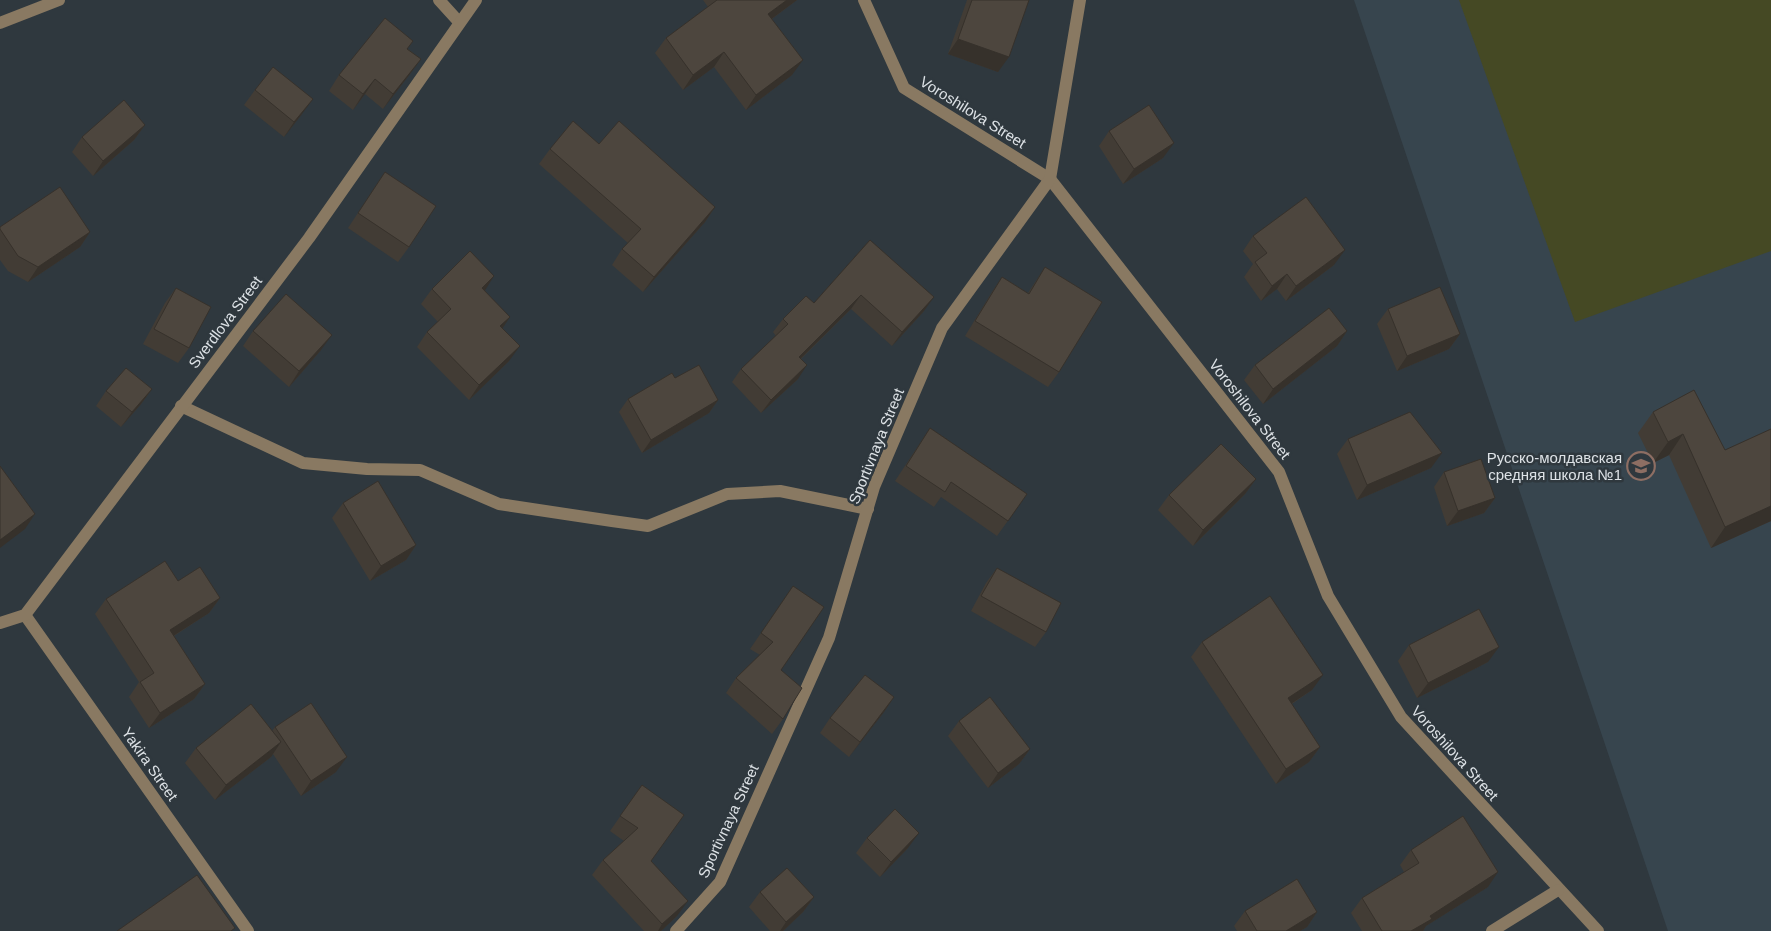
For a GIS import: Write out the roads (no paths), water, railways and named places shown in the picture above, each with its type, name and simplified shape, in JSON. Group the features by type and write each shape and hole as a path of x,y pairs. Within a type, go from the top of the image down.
{"street":[{"path":"0,23 59,0"},
{"path":"439,0 459,22"},
{"name":"Sverdlova Street","path":"25,615 308,238 476,0"},
{"name":"Voroshilova Street","path":"864,0 904,88 1050,179 1279,472 1328,596 1401,718 1558,890 1598,931"},
{"name":"Sportivnaya Street","path":"676,931 720,882 829,638 874,486 942,328 1050,179 1080,0"},
{"path":"181,406 303,463 367,469 420,470 499,504 612,521 648,526 727,494 780,491 868,509"},
{"path":"0,623 25,615"},
{"name":"Yakira Street","path":"25,615 248,931"},
{"path":"1492,931 1558,890"}],"place":[{"name":"Русско-молдавская средняя школа №1","path":"1641,466"}]}
